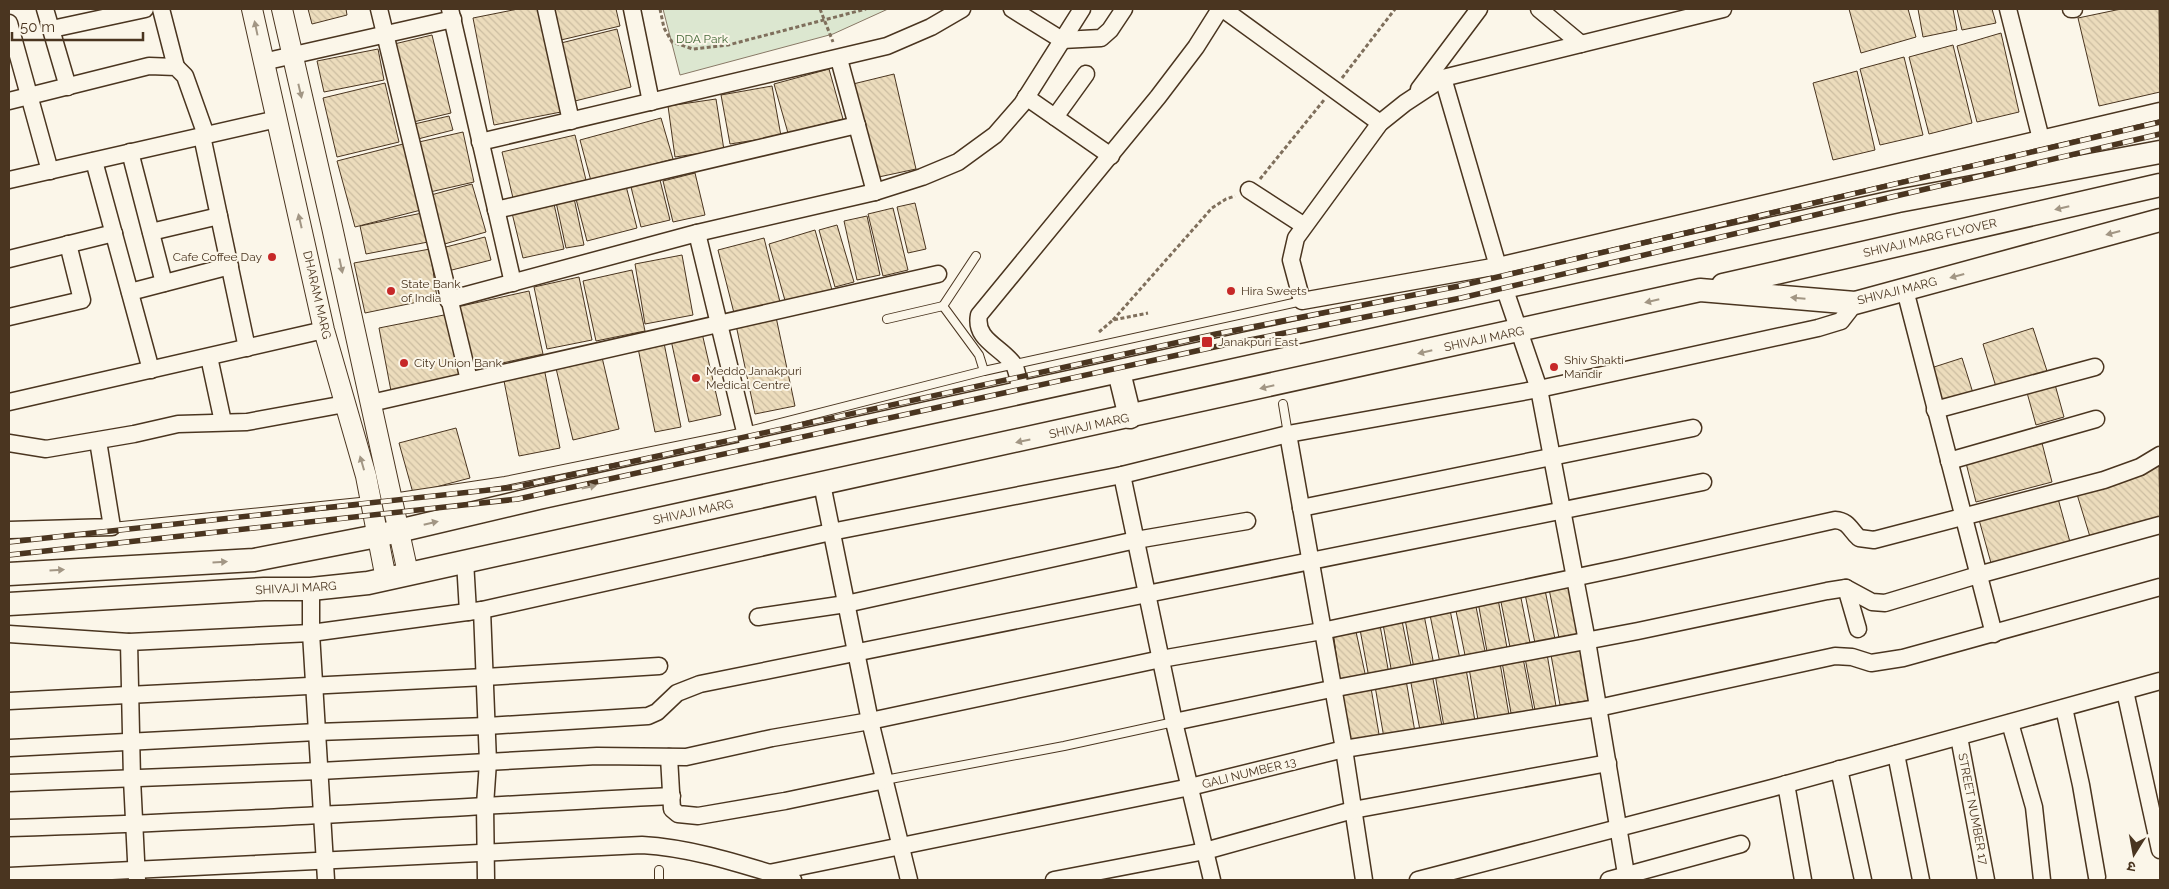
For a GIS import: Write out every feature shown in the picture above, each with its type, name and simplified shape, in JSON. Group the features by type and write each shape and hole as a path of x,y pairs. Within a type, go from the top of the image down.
{"main road":[{"path":"9,574 254,560 377,536 747,442 1020,393 1119,372 1324,326 1501,277 2160,152"},
{"name":"SHIVAJI MARG FLYOVER","path":"1700,290 2160,185"},
{"name":"SHIVAJI MARG","path":"9,604 312,589 368,583 1130,417 1700,290 1855,303 2160,220"},
{"path":"1119,372 1130,417"}],"street":[{"path":"46,9 68,87"},
{"path":"52,29 145,9"},
{"path":"162,9 176,67 185,76 204,136 247,348"},
{"name":"DHARAM MARG","path":"252,9 324,330 366,476 386,579"},
{"path":"282,9 408,574"},
{"path":"379,9 448,300 469,380"},
{"path":"546,9 571,121"},
{"path":"632,9 651,102"},
{"path":"480,142 839,59 887,46 932,27 962,9"},
{"path":"1012,9 1062,40 1101,38 1110,30 1124,9"},
{"path":"448,300 697,233 875,192 922,177 958,162 996,135 1026,97 1082,9"},
{"path":"1020,393 1014,365 982,335 977,324 979,315 1110,156 1196,47 1222,9 1380,124"},
{"path":"1412,98 1479,9"},
{"path":"1540,9 1581,44"},
{"path":"1324,326 1309,300 1291,260 1296,238 1303,225 1380,124 1412,98 1443,78 1581,44 1669,15 1723,9"},
{"path":"2008,9 2041,139"},
{"path":"264,62 385,34 451,14 512,283"},
{"path":"9,23 50,171"},
{"path":"839,59 875,192"},
{"path":"9,101 149,66 176,67"},
{"path":"1055,117 1086,74"},
{"path":"1443,78 1501,277 1539,389 1587,641 1627,878"},
{"path":"1026,97 1110,156"},
{"path":"1309,300 1501,277 2041,139 2160,111"},
{"path":"9,180 277,119"},
{"path":"496,210 857,125"},
{"path":"130,152 164,283"},
{"path":"94,161 151,370"},
{"path":"1249,190 1303,225"},
{"path":"151,232 219,216"},
{"path":"9,259 114,233"},
{"path":"697,233 747,442"},
{"path":"10,313 82,300 68,244"},
{"path":"130,292 230,266"},
{"path":"371,402 938,274"},
{"path":"1905,290 1994,634"},
{"path":"9,634 129,642 312,633 475,611 831,532 1122,475 1288,434 1539,389 1818,328 1841,321 1855,303"},
{"path":"9,402 324,330"},
{"path":"209,356 223,422"},
{"path":"1935,410 2095,367"},
{"path":"9,443 46,449 98,441 178,424 247,422 345,404"},
{"path":"1949,460 2096,419"},
{"path":"1301,508 1693,428"},
{"path":"1288,434 1344,749 1364,880"},
{"path":"9,530 112,527 98,441"},
{"path":"9,784 320,771 597,756 686,756 772,738 870,721 1161,659 1322,630 1767,537 1836,520 1844,521 1850,525 1859,538 1874,540 2104,480 2140,467 2160,456"},
{"path":"1122,475 1174,722 1212,880"},
{"path":"10,748 318,732 487,726 648,716 657,712 677,693 700,684 1703,482"},
{"path":"822,484 870,721 909,880"},
{"path":"758,616 846,604 1136,540 1247,521"},
{"path":"1174,722 1846,588 1872,602 1884,603 2160,525"},
{"path":"465,561 485,677 488,762 486,880"},
{"name":"GALI NUMBER 13","path":"769,873 1190,788 1344,749 1598,708 1835,656 1852,657 1871,663 1903,658 2160,587"},
{"path":"1846,588 1858,629"},
{"path":"312,589 312,633 326,880"},
{"path":"129,642 132,779 137,875"},
{"path":"9,701 485,677 659,666"},
{"path":"1418,880 1619,826 1786,784 2160,681"},
{"path":"2125,691 2160,850"},
{"path":"2064,708 2081,785 2097,877"},
{"path":"2010,723 2034,807 2042,880"},
{"name":"STREET NUMBER 17","path":"1959,737 1986,880"},
{"path":"1896,754 1921,880"},
{"path":"668,757 672,809 678,814 698,816 785,801 884,780"},
{"path":"1054,880 1205,851 1354,810 1608,763"},
{"path":"1839,769 1860,880"},
{"path":"1786,784 1803,880"},
{"path":"9,828 134,825 322,816 486,805 672,796"},
{"path":"1609,880 1627,878 1741,844"},
{"path":"9,876 137,875 325,862 642,845 666,846 702,853 793,880"}],"lane":[{"path":"887,318 943,306 976,256"},
{"path":"392,498 747,442 984,372 1309,300"},
{"path":"943,306 979,355 984,372"},
{"path":"1283,404 1288,434"},
{"path":"112,527 370,501"},
{"path":"884,780 1064,746 1174,722"},
{"path":"659,870 659,880"}],"path":[{"path":"660,9 664,28 672,42 693,49 728,45 866,9"},
{"path":"820,9 839,59"},
{"path":"1113,320 1212,208 1226,199 1249,190 1258,182 1395,9"}],"green space":[{"name":"DDA Park","path":"663,9 888,9 833,34 680,75"}],"building":[{"path":"308,9 346,9 347,15 312,24"},
{"path":"518,9 540,9 561,112 494,125 473,18"},
{"path":"554,9 616,9 620,26 561,40"},
{"path":"1849,9 1908,9 1916,37 1861,53"},
{"path":"1918,9 1953,9 1957,30 1923,37"},
{"path":"1957,9 1992,9 1996,23 1962,30"},
{"path":"2121,9 2159,9 2160,92 2099,106 2078,18"},
{"path":"617,29 631,87 575,101 561,43"},
{"path":"2001,33 2019,112 1977,122 1957,46"},
{"path":"432,35 451,113 409,123 390,45"},
{"path":"1953,45 1972,123 1929,134 1909,57"},
{"path":"378,49 384,80 324,92 317,61"},
{"path":"1904,57 1923,135 1880,145 1860,69"},
{"path":"829,69 843,119 788,133 774,84"},
{"path":"1857,71 1875,150 1833,160 1813,83"},
{"path":"894,74 916,169 874,178 853,84"},
{"path":"385,83 399,142 337,157 323,98"},
{"path":"772,86 781,136 730,144 721,95"},
{"path":"716,99 724,150 675,157 668,106"},
{"path":"449,116 453,130 414,140 410,125"},
{"path":"661,118 673,159 591,181 580,140"},
{"path":"463,132 474,182 430,192 419,142"},
{"path":"575,135 586,180 513,198 502,152"},
{"path":"403,144 421,210 355,227 337,161"},
{"path":"695,173 705,215 673,222 663,181"},
{"path":"660,180 670,220 641,227 631,187"},
{"path":"472,184 486,232 441,245 427,196"},
{"path":"626,186 637,228 587,241 576,199"},
{"path":"574,198 584,245 566,248 556,202"},
{"path":"915,203 926,249 908,253 897,207"},
{"path":"554,204 564,249 523,258 512,213"},
{"path":"893,208 908,270 883,276 868,214"},
{"path":"422,213 428,242 366,254 360,226"},
{"path":"867,216 880,275 857,280 844,221"},
{"path":"837,225 854,282 835,287 819,230"},
{"path":"815,230 832,290 786,304 769,244"},
{"path":"485,237 491,260 448,271 442,248"},
{"path":"764,238 780,302 734,313 718,250"},
{"path":"430,249 437,298 365,313 354,263"},
{"path":"682,255 693,315 645,324 635,264"},
{"path":"632,270 645,331 596,341 583,281"},
{"path":"579,277 592,340 547,349 534,287"},
{"path":"529,291 543,354 471,370 457,307"},
{"path":"449,314 461,378 391,391 379,328"},
{"path":"776,317 795,406 755,414 736,325"},
{"path":"2033,328 2047,371 1996,387 1983,344"},
{"name":"Meddo Janakpuri Medical Centre","path":"702,333 721,415 689,422 671,340"},
{"path":"664,343 681,427 655,432 638,348"},
{"path":"601,353 619,429 573,440 555,364"},
{"path":"1962,358 1973,393 1942,403 1931,368"},
{"path":"544,368 560,448 519,456 503,376"},
{"path":"2054,381 2064,417 2036,425 2026,389"},
{"path":"456,428 470,478 413,493 399,443"},
{"path":"2042,443 2052,482 1976,502 1966,463"},
{"path":"2159,465 2160,518 2091,540 2076,491"},
{"path":"2057,495 2070,542 1991,563 1978,516"},
{"path":"1570,585 1580,634 1559,638 1549,589"},
{"path":"1545,590 1555,639 1535,643 1525,594"},
{"path":"1520,593 1531,648 1511,652 1500,597"},
{"path":"1498,599 1508,653 1488,657 1478,602"},
{"path":"1475,602 1486,656 1466,660 1455,606"},
{"path":"1450,610 1460,659 1440,663 1430,615"},
{"path":"1424,615 1434,665 1414,669 1405,619"},
{"path":"1379,620 1389,674 1369,678 1359,624"},
{"path":"1402,621 1412,670 1392,674 1383,624"},
{"path":"1355,627 1366,678 1340,683 1333,631"},
{"path":"1583,649 1592,700 1560,705 1551,655"},
{"path":"1547,654 1556,706 1535,710 1525,658"},
{"path":"1523,658 1533,710 1511,713 1502,662"},
{"path":"1500,663 1509,715 1478,720 1469,668"},
{"path":"1466,669 1475,721 1444,727 1435,674"},
{"path":"1432,674 1442,726 1420,730 1410,678"},
{"path":"1406,680 1415,732 1384,738 1375,686"},
{"path":"1371,688 1380,740 1349,745 1340,693"}],"railway":[{"path":"9,542 516,487 1216,334 1459,286 2160,122"},
{"path":"9,555 518,499 1219,346 1461,298 2160,134"}],"place":[{"name":"Cafe Coffee Day","path":"272,257"},
{"name":"State Bank of India","path":"391,291"},
{"name":"Hira Sweets","path":"1231,291"},
{"name":"Janakpuri East","path":"1207,342"},
{"name":"City Union Bank","path":"404,363"},
{"name":"Shiv Shakti Mandir","path":"1554,367"},
{"name":"Meddo Janakpuri Medical Centre","path":"696,378"}]}
